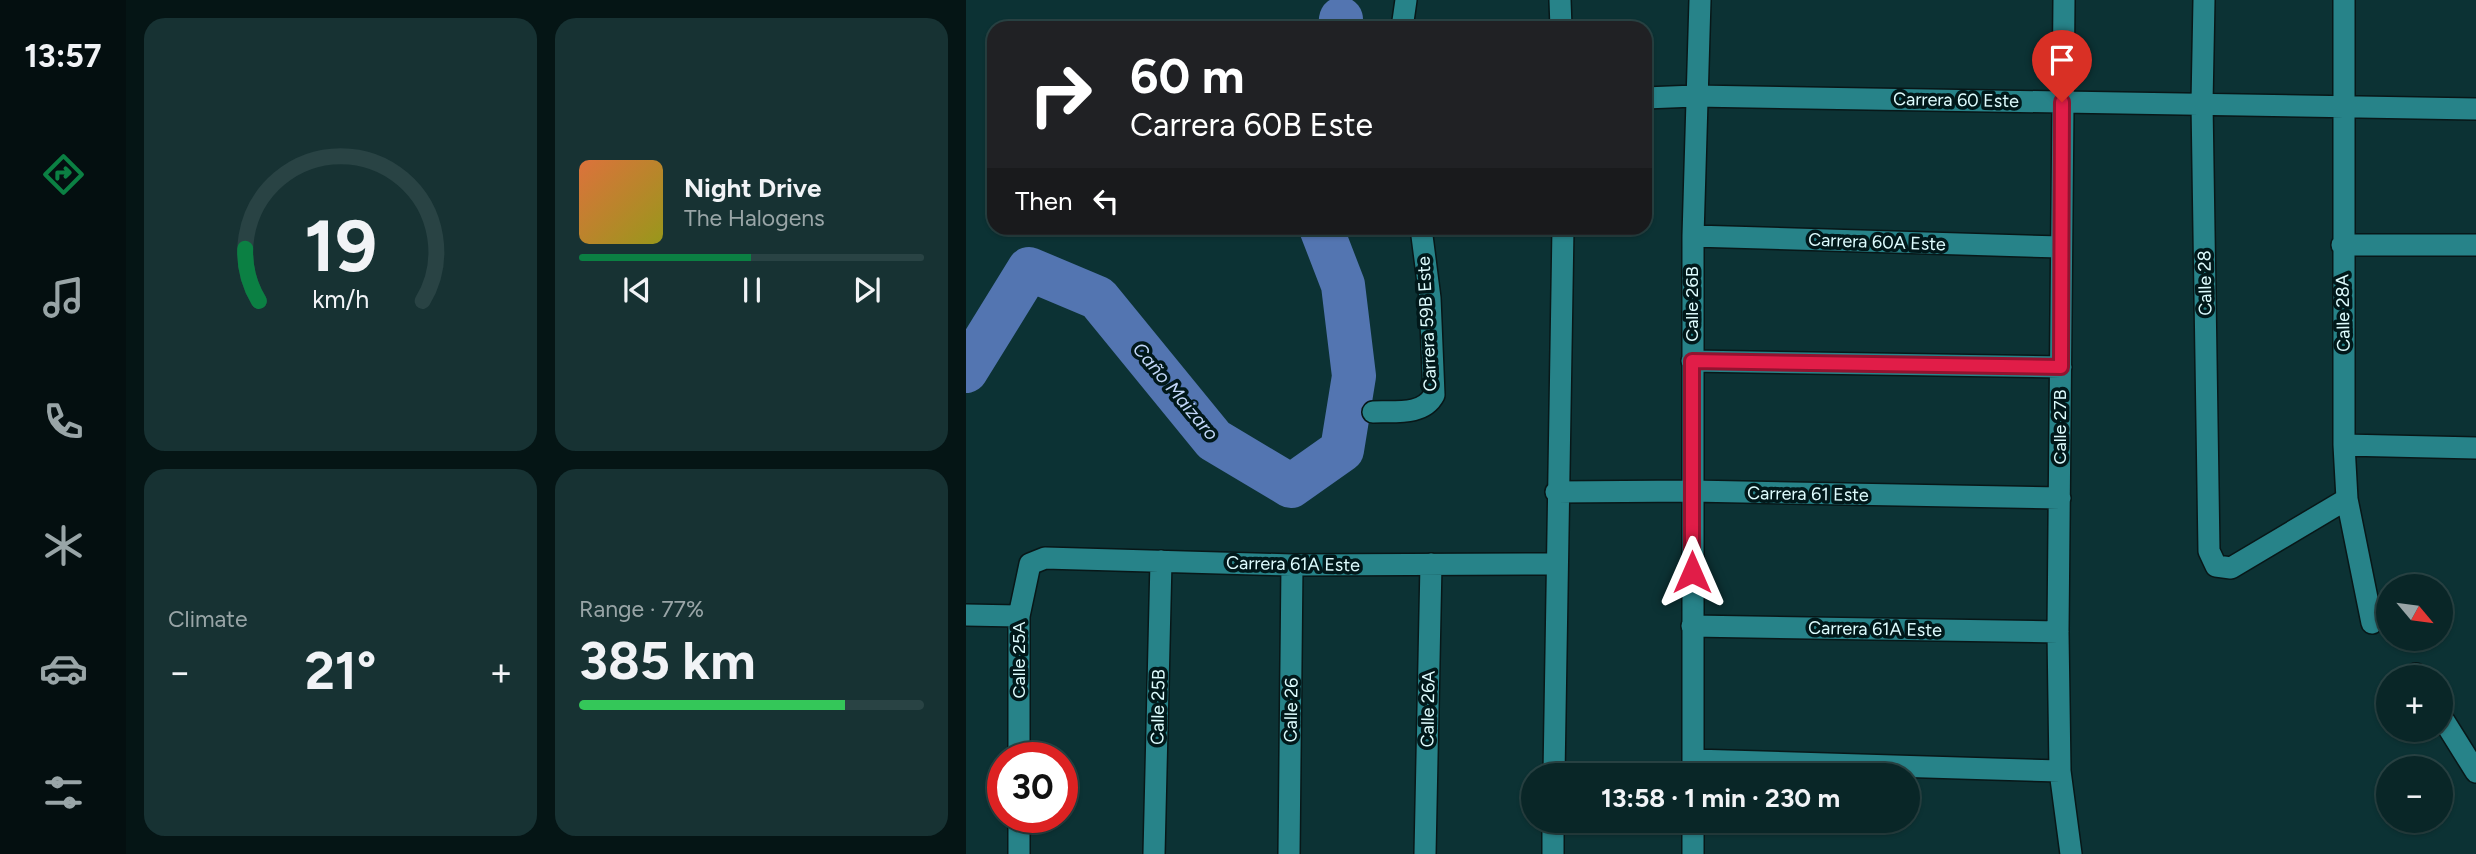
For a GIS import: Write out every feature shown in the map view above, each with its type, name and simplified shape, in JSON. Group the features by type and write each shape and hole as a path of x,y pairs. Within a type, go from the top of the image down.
{"street":[{"path":"1403,21 1406,0"},
{"path":"1560,0 1560,21"},
{"name":"Calle 26B","path":"1693,763 1693,236 1695,96 1700,0"},
{"name":"Calle 27B","path":"2064,0 2058,632 2060,771 2071,854"},
{"name":"Calle 28","path":"2204,0 2202,103 2210,551 2216,566 2231,568 2347,499"},
{"name":"Calle 28A","path":"2344,0 2344,445 2347,499 2372,623"},
{"name":"Carrera 60 Este","path":"1652,98 1695,96 2476,109"},
{"name":"Carrera 59B Este","path":"1373,412 1418,410 1428,405 1434,396 1430,298 1422,235"},
{"path":"1554,763 1556,492 1563,235"},
{"name":"Carrera 60A Este","path":"1693,236 2061,247"},
{"path":"2342,245 2476,245"},
{"path":"1692,361 2061,367"},
{"path":"2344,445 2476,448"},
{"name":"Carrera 61 Este","path":"1556,492 1692,491 2060,498"},
{"name":"Carrera 61A Este","path":"1030,564 1045,558 1293,565 1556,564"},
{"name":"Calle 25B","path":"1154,854 1161,561"},
{"name":"Calle 25A","path":"1019,742 1019,616 1030,564"},
{"name":"Calle 26A","path":"1425,854 1431,564"},
{"name":"Calle 26","path":"1289,854 1293,565"},
{"path":"966,615 1019,616"},
{"name":"Carrera 61A Este","path":"1692,626 2058,632"},
{"path":"2453,735 2476,772"},
{"path":"1920,770 2060,771"},
{"path":"1019,833 1019,854"},
{"path":"1553,833 1553,854"},
{"path":"1693,833 1693,854"}],"waterway":[{"name":"Caño Maizaro","path":"1341,19 1348,0"},
{"name":"Caño Maizaro","path":"966,371 1029,269 1098,298 1214,440 1291,486 1342,450 1354,376 1343,285 1324,235"}],"route":[{"path":"1692,572 1692,361 2061,367 2062,102"}]}
